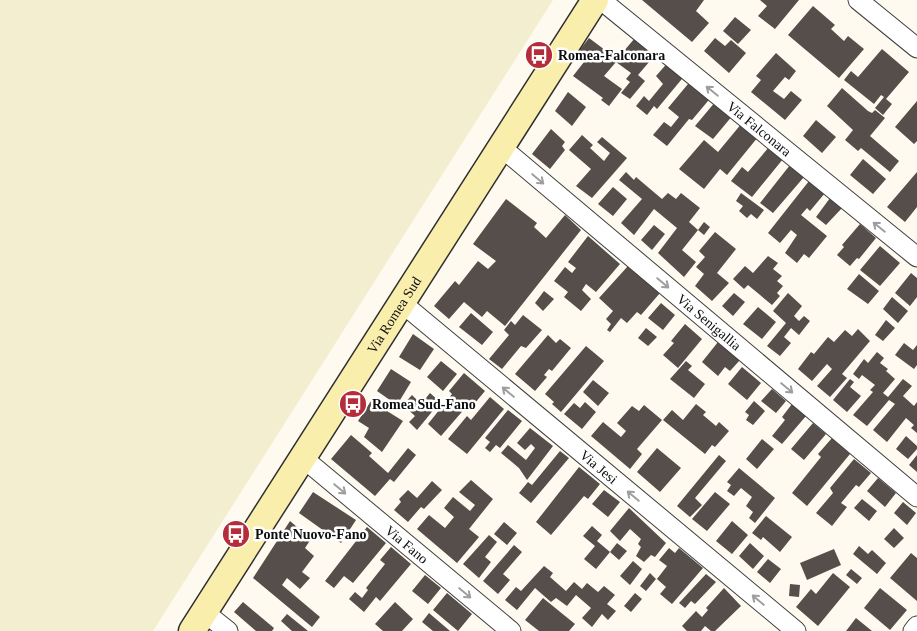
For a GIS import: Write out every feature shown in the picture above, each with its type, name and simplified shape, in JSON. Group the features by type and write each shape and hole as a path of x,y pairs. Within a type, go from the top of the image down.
{"main road":[{"name":"Via Romea Sud","path":"198,622 595,0"}],"street":[{"name":"Via Falconara","path":"601,0 917,257"},
{"path":"858,0 917,48"},
{"name":"Via Senigallia","path":"501,147 917,497"},
{"name":"Via Jesi","path":"402,303 796,631"},
{"name":"Via Fano","path":"303,458 511,631"},
{"path":"198,622 228,631"},
{"path":"913,631 917,626"}],"shaded area":[{"path":"0,0 553,0 153,631 0,631"}],"building":[{"path":"642,0 704,0 696,11 709,23 692,42"},
{"path":"760,0 799,0 775,29 758,16 767,6"},
{"path":"813,6 835,25 831,29 844,41 848,36 864,49 839,78 788,35"},
{"path":"735,17 751,30 738,44 723,31"},
{"path":"589,38 617,59 635,38 655,55 638,75 645,81 630,99 621,93 630,82 626,79 631,73 616,62 604,76 622,89 609,106 601,100 603,98 573,76 584,62 575,56"},
{"path":"715,38 725,46 731,40 746,53 729,73 704,51"},
{"path":"882,49 909,72 886,99 892,104 883,115 875,108 884,97 881,95 874,104 844,80 851,71 858,77"},
{"path":"776,53 796,71 789,80 785,77 773,91 784,99 791,91 802,100 785,120 751,92 761,80 756,76"},
{"path":"670,60 686,74 657,109 654,106 647,115 636,106 644,96 649,101 663,84 656,76"},
{"path":"693,78 713,95 692,120 689,119 667,146 653,135 664,122 671,127 679,117 668,108"},
{"path":"842,88 868,111 872,113 875,110 885,118 870,136 899,161 890,172 861,148 858,151 845,140 853,130 827,106"},
{"path":"568,92 586,107 572,126 555,111"},
{"path":"716,101 733,115 713,139 695,126"},
{"path":"917,101 917,141 914,144 895,127"},
{"path":"816,120 836,137 822,153 803,136"},
{"path":"742,123 758,137 727,175 720,169 704,189 679,169 704,140 718,152"},
{"path":"551,129 565,142 562,146 565,150 550,169 532,154"},
{"path":"582,135 593,145 590,148 604,161 610,153 597,142 602,137 627,158 592,198 576,186 591,169 569,150"},
{"path":"769,147 783,159 752,197 731,181 742,167 748,172"},
{"path":"863,159 886,179 873,194 850,175"},
{"path":"790,165 804,177 773,213 760,203"},
{"path":"626,172 634,180 636,177 662,199 668,193 676,199 681,193 700,208 689,222 698,230 682,250 696,262 684,277 658,253 677,228 654,209 634,235 621,223 642,199 619,180"},
{"path":"917,172 917,207 905,222 887,207"},
{"path":"809,181 825,193 810,211 807,208 801,215 827,236 809,258 804,254 797,263 785,253 797,235 791,230 780,243 768,233"},
{"path":"613,187 627,199 613,216 598,204"},
{"path":"741,193 764,210 757,219 751,214 747,218 739,211 743,206 736,201"},
{"path":"830,198 842,208 826,225 816,217"},
{"path":"506,199 537,223 534,227 546,238 565,215 581,230 505,326 487,311 482,317 464,302 449,319 434,306 455,281 459,285 478,261 488,269 496,261 473,244"},
{"path":"704,222 710,227 704,235 698,230"},
{"path":"860,224 876,238 859,259 857,258 850,266 837,255 844,247 842,245"},
{"path":"654,225 665,234 652,250 641,240"},
{"path":"715,232 736,249 717,273 729,283 712,301 695,286 704,274 696,267 705,257 699,251"},
{"path":"588,236 620,264 596,292 586,284 582,290 591,299 581,311 564,297 568,292 554,281 565,267 572,273 576,268 568,262"},
{"path":"880,246 900,263 880,286 860,270"},
{"path":"768,256 778,263 773,269 782,276 777,281 783,286 777,293 780,296 772,305 748,285 744,289 733,279 745,266 753,273"},
{"path":"628,266 660,293 641,315 637,312 627,323 621,318 610,332 607,330 611,324 606,319 613,311 599,298"},
{"path":"911,273 917,278 917,297 910,306 895,293"},
{"path":"859,274 879,291 868,304 847,289"},
{"path":"544,291 554,299 543,311 535,303"},
{"path":"734,293 745,302 733,316 722,306"},
{"path":"788,293 802,306 794,316 799,321 804,316 810,321 799,335 791,328 784,337 791,343 780,356 767,346 786,323 773,311"},
{"path":"892,297 908,311 898,323 883,309"},
{"path":"661,303 675,315 663,330 648,318"},
{"path":"758,307 776,322 762,339 743,324"},
{"path":"471,313 493,332 482,345 459,327"},
{"path":"523,315 542,330 526,348 521,346 502,369 489,359 509,335 504,330 511,321 515,325"},
{"path":"886,320 895,328 883,341 875,335"},
{"path":"685,324 702,339 678,368 663,355 674,343 671,341"},
{"path":"646,328 657,337 648,346 638,338"},
{"path":"858,329 870,341 842,374 847,378 830,397 817,386 832,369 827,364 812,381 798,369 811,352 814,354 828,337 834,342 845,330 852,336"},
{"path":"413,334 434,349 420,370 399,357"},
{"path":"548,335 556,343 560,339 571,348 552,371 549,369 544,375 547,377 535,391 515,374"},
{"path":"718,342 740,360 730,371 725,367 718,376 702,362"},
{"path":"904,343 913,350 917,345 917,365 914,369 895,355"},
{"path":"586,346 604,361 561,412 545,394"},
{"path":"877,352 884,358 880,363 888,369 886,371 895,379 883,393 888,397 903,379 912,386 903,396 914,406 917,402 917,433 911,428 914,425 906,418 887,442 873,430 895,404 889,400 867,426 853,415 873,392 870,390 875,385 862,375 859,379 853,374 864,359 868,363"},
{"path":"441,361 457,374 443,391 427,377"},
{"path":"686,361 692,366 688,370 705,384 694,398 670,379"},
{"path":"742,367 761,383 747,400 728,384"},
{"path":"391,369 411,382 397,405 377,391"},
{"path":"464,373 485,391 470,409 467,406 441,436 428,424 452,394 449,391"},
{"path":"850,379 854,382 850,387 861,396 847,412 833,400"},
{"path":"593,380 609,393 598,406 583,392"},
{"path":"772,389 786,401 776,413 761,401"},
{"path":"430,393 440,402 417,430 409,422 415,416 403,405 412,395 421,404"},
{"path":"490,397 504,409 467,454 448,439 467,416 471,420"},
{"path":"371,401 403,421 382,452 364,437 369,428 358,421"},
{"path":"754,401 765,411 753,425 746,420 749,415 745,412"},
{"path":"585,402 596,412 582,429 564,414 574,403 580,408"},
{"path":"696,404 706,412 703,415 716,426 719,422 729,431 715,447 712,445 705,454 663,420 672,410 683,420"},
{"path":"792,404 806,416 782,444 772,436 785,420 782,417"},
{"path":"644,405 662,420 637,449 642,454 630,469 591,436 603,422 621,437 626,431 617,423 632,406 639,411"},
{"path":"508,410 522,421 500,448 496,445 490,452 485,448 490,442 485,438"},
{"path":"813,423 826,434 804,460 791,449"},
{"path":"530,428 553,446 527,480 519,468 501,453 508,445 526,460 535,448 531,444 525,450 517,443"},
{"path":"351,435 372,453 369,456 388,473 408,448 416,455 394,482 390,479 375,496 331,459"},
{"path":"906,436 917,446 917,449 908,459 896,449"},
{"path":"832,438 850,454 807,506 792,493 821,457 818,454"},
{"path":"762,439 774,449 757,469 746,459"},
{"path":"657,448 681,468 660,492 637,472"},
{"path":"560,451 569,458 531,503 519,493 528,482 532,485"},
{"path":"719,455 726,461 695,498 702,505 690,517 677,506"},
{"path":"917,455 917,472 909,465"},
{"path":"854,459 871,473 859,487 856,485 841,503 847,507 832,526 816,513 833,493 830,488"},
{"path":"579,467 600,484 588,499 584,496 551,535 536,522"},
{"path":"739,468 775,498 755,523 749,518 753,512 746,506 752,497 741,488 734,496 727,491 731,485 727,482"},
{"path":"878,478 896,493 885,507 867,491"},
{"path":"471,480 493,499 469,529 479,537 457,563 417,529 429,515 445,528 454,517 444,508 453,497 470,511 475,505 459,492"},
{"path":"432,481 442,490 424,509 421,507 408,522 394,510 401,502 399,499 408,490 417,498"},
{"path":"604,490 620,502 608,517 592,504"},
{"path":"313,492 356,520 341,543 299,513"},
{"path":"715,492 730,504 707,531 692,519"},
{"path":"862,499 877,511 869,521 854,508"},
{"path":"903,502 916,513 907,525 894,513"},
{"path":"629,508 666,543 655,557 651,555 644,562 636,556 641,547 638,544 641,539 630,529 620,541 610,531"},
{"path":"766,516 792,537 780,552 763,537 761,540 752,533"},
{"path":"290,521 311,539 305,548 314,556 302,572 310,578 300,589 287,578 282,585 320,617 312,627 253,578"},
{"path":"732,521 748,535 732,554 716,541"},
{"path":"504,522 517,533 507,545 494,534"},
{"path":"592,526 602,535 597,541 610,552 596,569 584,559 595,546 583,536"},
{"path":"367,527 386,543 353,583 344,576 334,588 325,581"},
{"path":"894,528 904,538 894,548 884,539"},
{"path":"489,535 497,542 485,557 491,562 479,578 463,564"},
{"path":"617,543 627,551 619,560 610,552"},
{"path":"750,543 764,556 753,569 739,556"},
{"path":"514,545 522,552 503,574 510,580 498,594 483,581"},
{"path":"859,546 868,554 872,550 886,563 877,574 853,554"},
{"path":"391,547 411,564 380,601 376,597 364,612 349,599 355,592 362,598 368,590 366,588 385,564 380,560"},
{"path":"669,548 675,553 679,548 703,568 672,604 660,594 666,587 657,579 667,566 659,560"},
{"path":"834,549 841,565 807,580 800,563"},
{"path":"911,553 917,558 917,601 890,578"},
{"path":"768,559 781,569 770,583 757,572"},
{"path":"633,561 642,569 630,585 620,576"},
{"path":"544,566 553,573 550,577 566,591 574,582 582,589 587,583 598,592 604,586 615,595 607,604 616,611 608,620 602,614 592,627 582,618 591,608 576,595 567,606 556,598 551,602 535,588 517,610 505,600 516,587 521,591"},
{"path":"851,569 862,578 857,584 846,575"},
{"path":"650,573 656,579 646,591 640,586"},
{"path":"833,573 850,587 818,626 796,607 811,589 816,594"},
{"path":"706,574 716,582 695,604 691,601 685,608 679,603"},
{"path":"425,575 441,588 428,604 412,591"},
{"path":"790,584 800,585 799,597 789,596"},
{"path":"724,588 741,606 715,631 711,631 705,626 701,631 687,631 682,626 696,611 702,617 708,610 706,608"},
{"path":"880,588 907,610 890,630 864,608"},
{"path":"447,593 472,614 458,631 433,610"},
{"path":"635,593 642,599 631,612 624,606"},
{"path":"543,598 575,624 569,631 539,631 525,620"},
{"path":"243,602 274,628 272,631 256,631 234,612"},
{"path":"395,602 413,619 402,631 383,631 375,624"},
{"path":"429,613 450,631 433,631 422,622"},
{"path":"287,614 308,631 292,631 281,621"},
{"path":"856,618 872,631 846,631"}],"place":[{"name":"Romea-Falconara","path":"539,55"},
{"name":"Romea Sud-Fano","path":"353,404"},
{"name":"Ponte Nuovo-Fano","path":"236,534"}]}
